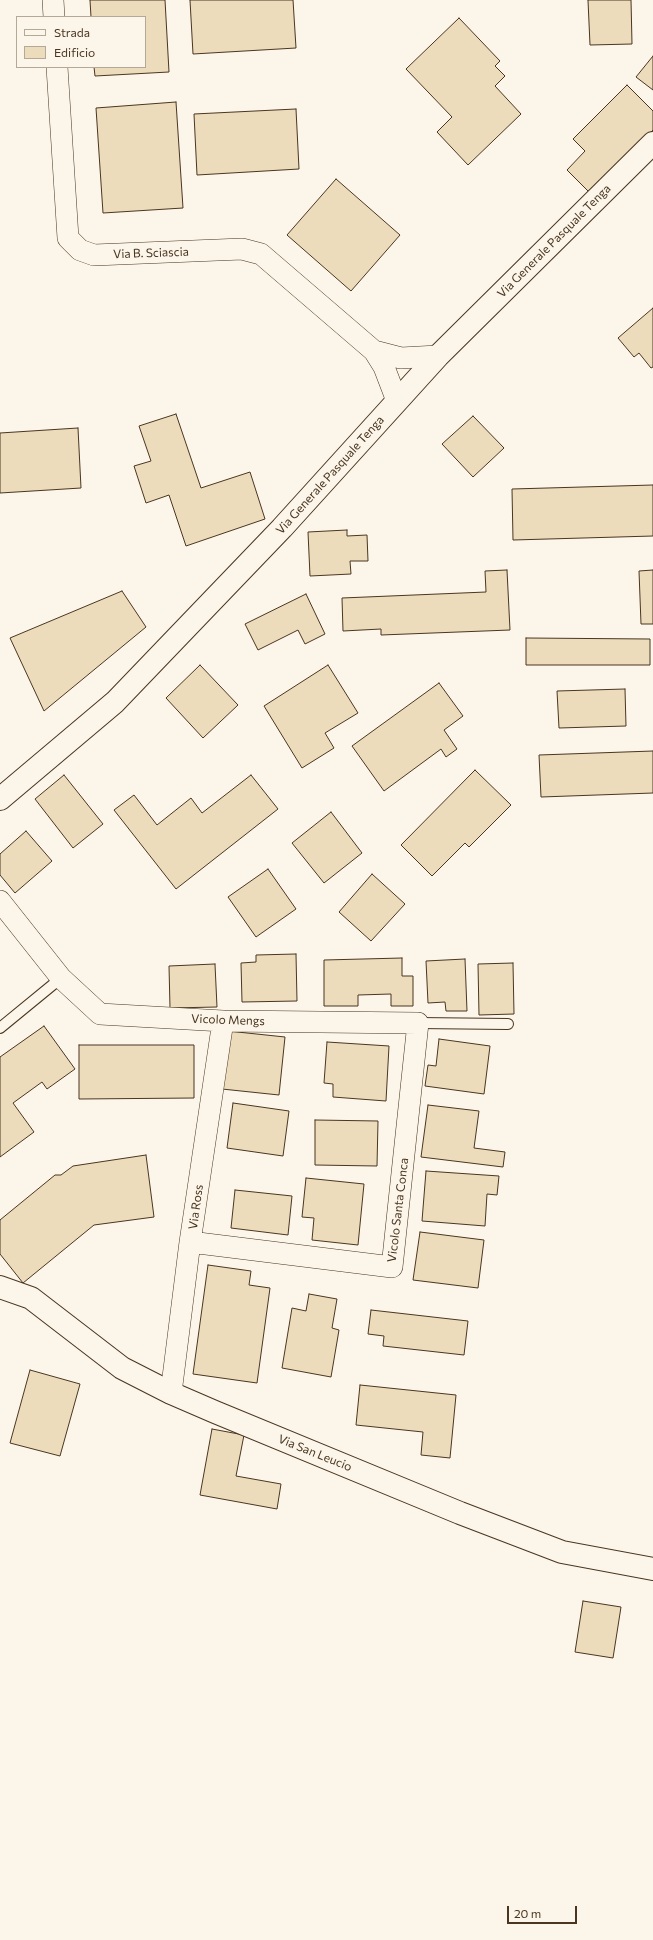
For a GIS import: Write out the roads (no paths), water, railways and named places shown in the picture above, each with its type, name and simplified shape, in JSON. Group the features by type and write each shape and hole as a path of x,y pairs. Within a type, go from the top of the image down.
{"street":[{"path":"53,0 54,16"},
{"name":"Via B. Sciascia","path":"57,68 68,238 80,250 94,255 242,249 261,254 374,351"},
{"name":"Via Generale Pasquale Tenga","path":"0,799 115,702 282,528 438,356 653,143"},
{"path":"374,351 401,358 438,356"},
{"path":"374,351 384,367 397,401"},
{"name":"Vicolo Mengs","path":"0,902 61,978 100,1014 223,1020 418,1023"},
{"name":"Via Ross","path":"171,1393 190,1242 223,1020"},
{"name":"Vicolo Santa Conca","path":"190,1242 392,1267 418,1023"},
{"name":"Via San Leucio","path":"0,1287 31,1298 122,1368 171,1393 460,1514 562,1552 653,1570"}],"lane":[{"path":"0,1028 61,978"},
{"name":"Vicolo Mengs","path":"418,1023 508,1024"}]}
